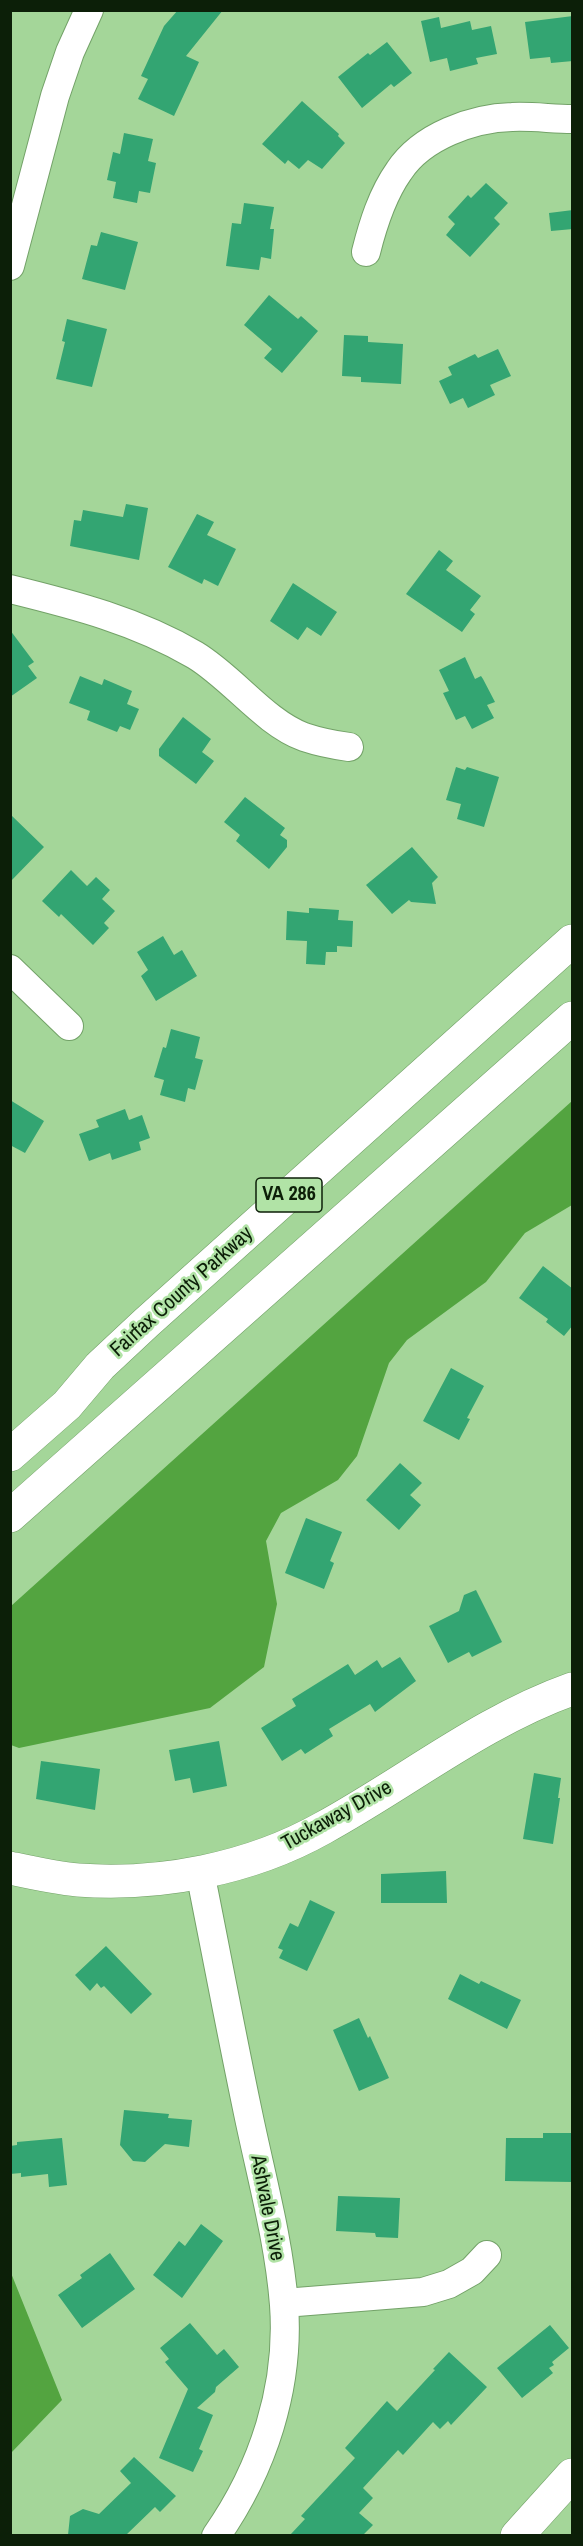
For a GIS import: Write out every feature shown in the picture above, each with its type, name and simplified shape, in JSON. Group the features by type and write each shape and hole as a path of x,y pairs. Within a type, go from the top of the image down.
{"main road":[{"name":"Fairfax County Parkway","path":"10,1455 67,1405 100,1366 146,1323 573,941"},
{"name":"VA 286","path":"10,1516 573,1018"},
{"name":"Tuckaway Drive","path":"10,1868 69,1879 122,1881 170,1878 258,1857 323,1828 498,1721 542,1700 573,1689"},
{"path":"517,2535 573,2475"}],"street":[{"path":"13,248 55,96 70,52 89,10"},
{"path":"366,252 370,233 388,190 399,170 422,147 452,130 480,121 512,117 573,119"},
{"path":"10,589 84,607 142,628 197,657 223,675 279,723 303,736 349,747"},
{"path":"10,969 69,1026"},
{"name":"Ashvale Drive","path":"200,1872 276,2251 284,2303 282,2369 269,2431 245,2490 216,2535"},
{"path":"284,2303 423,2292 449,2283 472,2271 487,2255"}],"green space":[{"path":"572,1101 572,1205 525,1233 486,1282 407,1340 389,1363 357,1456 338,1480 281,1513 266,1541 277,1604 264,1667 210,1708 19,1748 11,1745 11,1606"},
{"path":"11,2273 62,2400 10,2453"}],"building":[{"path":"178,10 223,10 186,56 199,62 174,116 138,99 148,79 141,76 164,26"},
{"path":"573,16 573,61 551,63 550,57 530,59 525,22"},
{"path":"439,17 441,28 470,21 472,30 491,26 497,54 476,58 478,64 450,71 447,58 430,62 421,21"},
{"path":"387,42 412,73 394,87 391,84 362,108 338,77 368,53 370,55"},
{"path":"302,101 339,134 338,136 345,143 322,169 308,160 299,169 288,160 285,164 262,144"},
{"path":"124,133 153,139 148,161 156,163 150,193 139,191 137,203 113,198 116,182 107,180 113,152 120,154"},
{"path":"486,183 508,203 494,218 500,224 470,257 446,235 455,224 448,217 468,195 471,198"},
{"path":"244,203 274,207 270,229 274,229 271,259 261,257 259,270 226,266 232,223 241,224"},
{"path":"573,210 573,229 551,231 549,213"},
{"path":"101,232 138,242 125,290 82,279 91,245 97,246"},
{"path":"269,295 298,319 301,316 318,331 282,373 264,358 272,349 244,325"},
{"path":"67,319 107,329 92,387 56,379 65,342 62,341"},
{"path":"344,335 368,336 368,342 403,344 401,384 361,382 361,377 342,376"},
{"path":"498,349 511,376 490,385 495,395 468,408 463,398 450,404 439,381 452,375 448,367 475,354 478,358"},
{"path":"126,504 148,508 139,560 70,546 74,520 81,521 83,510 123,517"},
{"path":"197,514 214,522 207,535 236,549 218,586 204,579 202,584 168,567"},
{"path":"439,550 453,561 446,570 481,596 470,610 475,614 462,632 406,594"},
{"path":"293,583 337,612 321,636 307,627 298,640 270,621"},
{"path":"10,630 34,662 28,666 37,678 10,697"},
{"path":"465,657 475,679 481,676 495,702 487,705 494,718 472,729 465,716 456,720 443,693 449,691 439,670"},
{"path":"80,676 102,685 104,679 132,691 127,704 139,709 130,730 120,726 117,732 87,720 90,711 69,703"},
{"path":"183,717 211,739 202,752 214,761 196,784 159,756 159,749"},
{"path":"456,767 465,770 467,767 499,777 484,827 457,819 461,804 446,800"},
{"path":"245,797 285,828 280,835 287,840 287,847 269,869 236,841 240,835 224,822"},
{"path":"10,814 44,847 10,882"},
{"path":"412,847 438,877 432,883 436,904 409,900 392,914 366,885"},
{"path":"71,870 87,886 96,877 110,890 102,899 115,911 104,923 109,928 93,945 61,914 59,917 42,901"},
{"path":"309,908 339,910 338,920 353,921 352,947 337,946 337,952 326,952 325,965 306,964 307,941 286,940 287,911 309,913"},
{"path":"163,936 174,955 182,950 197,976 156,1001 141,976 148,970 137,952"},
{"path":"171,1029 200,1037 195,1058 203,1060 195,1090 188,1088 185,1102 160,1095 164,1080 154,1077"},
{"path":"10,1100 44,1121 25,1153 10,1145"},
{"path":"125,1109 129,1120 142,1115 150,1138 139,1142 141,1150 112,1160 110,1153 89,1161 79,1134 99,1127 96,1120"},
{"path":"543,1266 573,1289 573,1325 564,1336 546,1322 548,1319 519,1298"},
{"path":"451,1368 484,1386 467,1418 470,1419 459,1440 423,1421"},
{"path":"400,1463 422,1483 410,1495 421,1505 399,1530 366,1500"},
{"path":"306,1518 342,1532 330,1561 334,1563 324,1589 285,1573"},
{"path":"476,1590 502,1642 472,1657 469,1652 448,1663 429,1626 459,1611 464,1595"},
{"path":"400,1657 416,1681 375,1712 370,1704 329,1729 333,1736 305,1754 301,1749 282,1761 261,1728 296,1706 292,1699 348,1664 355,1675 377,1660 382,1668"},
{"path":"219,1741 227,1786 193,1793 190,1778 175,1781 169,1750"},
{"path":"41,1761 100,1769 95,1810 36,1799"},
{"path":"534,1773 561,1778 553,1844 523,1839"},
{"path":"446,1871 447,1903 381,1903 381,1874"},
{"path":"310,1900 335,1912 307,1971 279,1958 283,1950 278,1948 290,1923 298,1927"},
{"path":"106,1946 152,1994 131,2014 104,1986 101,1988 97,1983 90,1991 75,1975"},
{"path":"460,1974 521,2000 507,2029 448,1999"},
{"path":"359,2018 389,2078 359,2091 333,2030"},
{"path":"124,2110 169,2114 168,2118 192,2120 189,2147 165,2144 145,2162 133,2161 120,2145"},
{"path":"543,2133 573,2133 573,2182 505,2181 506,2138 543,2138"},
{"path":"62,2138 67,2185 49,2187 48,2174 21,2177 21,2173 10,2174 10,2146 17,2145 17,2142"},
{"path":"338,2196 400,2198 398,2238 376,2237 375,2233 336,2231"},
{"path":"201,2224 223,2241 182,2298 153,2275 179,2241 185,2246"},
{"path":"110,2253 135,2289 82,2328 58,2295 82,2278 80,2275"},
{"path":"190,2323 217,2355 224,2349 239,2367 197,2408 213,2415 199,2449 203,2451 193,2472 159,2458 188,2389 165,2362 169,2359 160,2348"},
{"path":"550,2325 569,2348 552,2362 554,2365 549,2368 553,2373 522,2398 497,2368"},
{"path":"449,2352 487,2387 451,2425 448,2421 440,2429 433,2422 403,2455 398,2450 363,2488 373,2498 359,2513 373,2525 363,2535 290,2535 305,2519 301,2516 355,2458 345,2448 387,2401 397,2411"},
{"path":"134,2457 176,2496 160,2512 155,2507 126,2535 68,2535 70,2516 83,2509 99,2514 131,2483 120,2471"}]}
